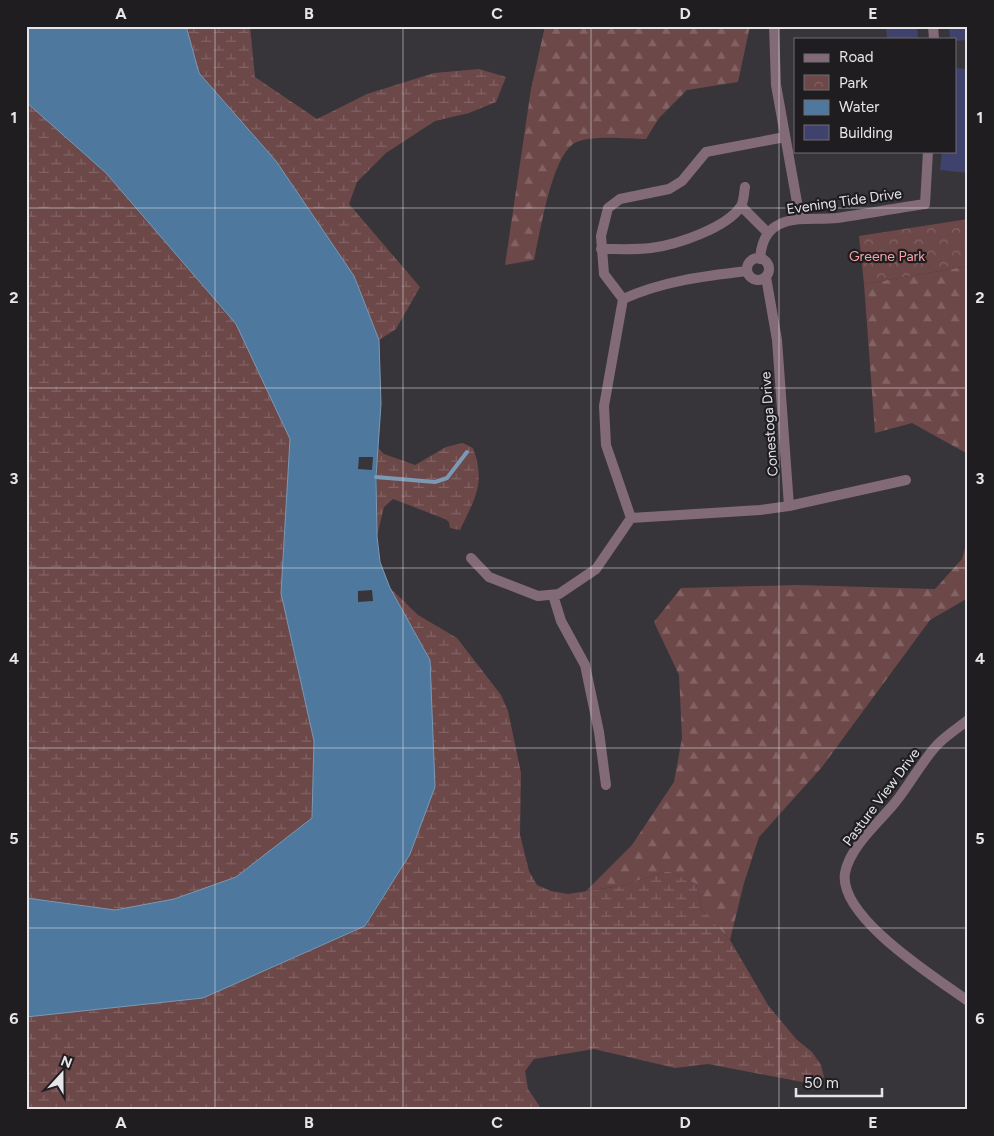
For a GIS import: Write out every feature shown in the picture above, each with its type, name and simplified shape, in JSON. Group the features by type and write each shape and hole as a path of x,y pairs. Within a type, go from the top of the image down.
{"street":[{"path":"774,26 776,84 800,219"},
{"path":"631,518 606,445 604,406 623,299 604,274 601,249 608,208 620,199 669,189 682,181 706,152 785,137"},
{"name":"Evening Tide Drive","path":"768,233 778,224 800,219 837,218 925,204 928,152"},
{"path":"601,249 651,248 671,244 708,231 724,221 741,206 745,187"},
{"path":"741,206 768,233 763,241 760,259"},
{"path":"760,259 765,261 769,267 766,277 756,280 750,277 747,271 751,261 760,259"},
{"path":"623,299 649,288 691,278 747,271"},
{"name":"Conestoga Drive","path":"766,277 777,340 789,506"},
{"path":"631,518 760,510 789,506 906,480"},
{"path":"471,558 489,578 538,596 560,594 596,569 631,518"},
{"path":"553,595 561,621 585,665 599,732 606,784"},
{"name":"Pasture View Drive","path":"968,720 937,745 908,788 854,851 845,874 849,894 861,916 893,946 968,1001"}],"green space":[{"path":"186,26 250,26 255,77 317,119 367,94 434,73 479,69 506,77 496,102 469,113 435,121 386,153 357,182 349,204 420,287 396,329 379,340 354,276 276,161 199,73"},
{"path":"545,26 750,26 738,82 687,90 659,118 646,139 598,138 573,144 565,152 558,165 543,216 534,260 505,265 531,89"},
{"path":"26,102 106,173 237,324 290,439 281,593 314,741 312,818 236,877 174,899 115,910 26,898"},
{"name":"Greene Park","path":"968,219 968,266 864,284 859,236"},
{"path":"968,266 968,457 966,453 912,423 875,433 864,284"},
{"path":"463,443 473,448 479,471 479,481 474,499 460,530 450,528 449,522 445,519 393,499 384,507 377,536 377,447 384,454 415,465 446,447"},
{"path":"968,538 968,598 930,620 822,767 759,837 744,883 730,940 702,910 696,884 668,871 620,886 586,891 632,845 674,782 682,738 679,675 654,622 681,588 797,585 935,589 962,559"},
{"path":"390,588 418,615 457,638 501,695 508,711 521,773 520,835 529,871 537,885 551,891 568,894 620,886 668,871 696,884 702,910 730,940 768,1005 796,1039 812,1052 821,1065 824,1077 818,1085 708,1064 675,1068 594,1049 534,1059 525,1071 528,1089 542,1110 26,1110 26,1017 203,998 366,926 410,854 430,660"}],"water":[{"path":"26,26 186,26 199,73 276,161 354,276 379,340 381,404 376,477 377,536 380,562 390,588 430,660 435,787 410,854 365,926 203,998 26,1017 26,898 115,910 174,899 236,877 312,818 314,741 281,593 290,439 236,324 106,173 26,102"}],"pier":[{"path":"359,457 373,457 372,470 358,469"},
{"path":"372,590 373,601 358,602 358,591"}],"building":[{"path":"886,26 917,26 918,38 887,38"},
{"path":"949,26 968,26 968,40 956,41 956,38 950,38"},
{"path":"956,68 968,69 968,173 940,170 942,152 956,152"}],"waterway":[{"path":"376,477 435,482 447,478 467,452"}]}
